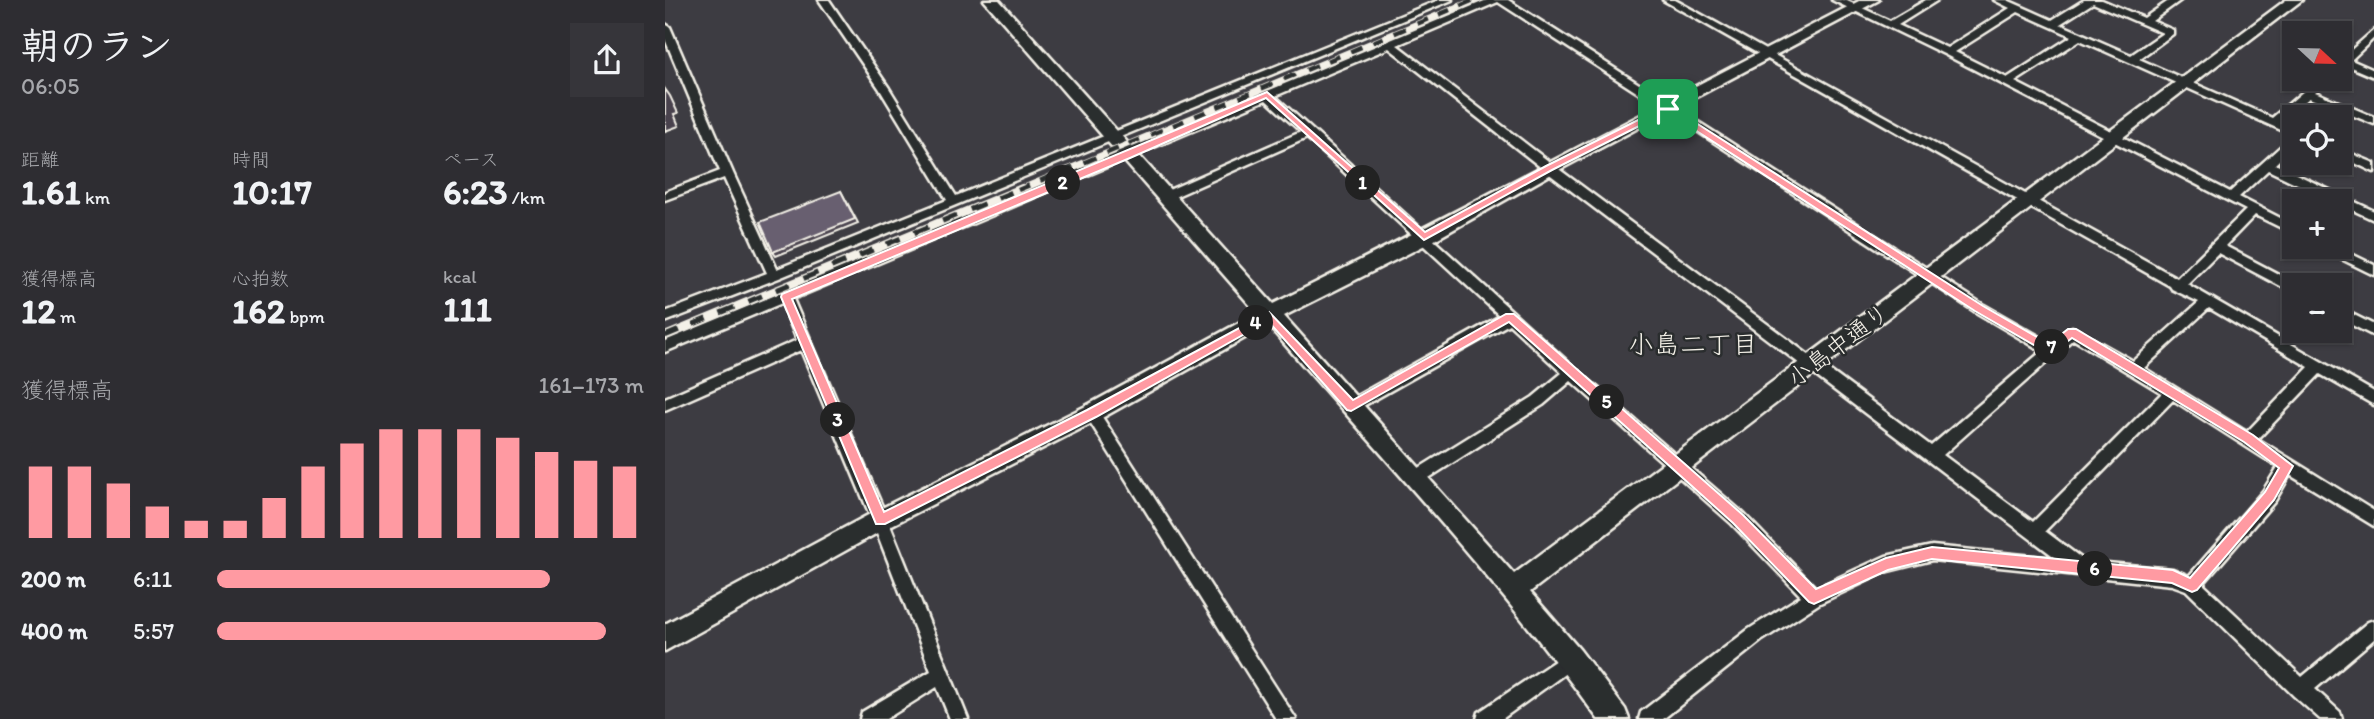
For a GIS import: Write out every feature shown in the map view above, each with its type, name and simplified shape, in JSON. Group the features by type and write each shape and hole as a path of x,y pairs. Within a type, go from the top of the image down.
{"street":[{"path":"824,0 884,88 953,200"},
{"path":"991,0 1269,316 1416,478 1571,659 1615,719"},
{"path":"665,317 1447,0"},
{"path":"665,347 1496,0"},
{"path":"1501,0 1928,276 2050,349"},
{"path":"1668,0 2207,301 2317,368 2374,399"},
{"path":"1891,25 1933,0"},
{"path":"1999,0 2282,127"},
{"path":"2053,24 2092,0 2170,32 2132,59"},
{"path":"2145,21 2176,0"},
{"name":"小島中通り","path":"1512,591 2295,0"},
{"path":"665,638 880,520 1092,413 1549,168 1668,109 1855,3 1891,25 2282,224"},
{"path":"1948,52 2017,8"},
{"path":"665,27 671,58 774,275"},
{"path":"2352,54 2374,33"},
{"path":"2006,83 2079,36"},
{"path":"1390,44 1549,168 2082,568"},
{"path":"2352,66 2374,74"},
{"path":"2273,123 2309,91"},
{"path":"2307,93 2374,121"},
{"path":"1267,95 1571,373 1738,519 1814,597"},
{"path":"1166,196 1309,133"},
{"path":"2230,198 2282,152"},
{"path":"2352,158 2374,168"},
{"path":"2268,165 2374,216"},
{"path":"665,195 727,173"},
{"path":"2177,286 2253,210"},
{"path":"2217,247 2282,282"},
{"path":"2352,259 2374,270"},
{"path":"786,297 880,520 959,719"},
{"path":"2135,368 2207,301"},
{"path":"1351,406 1510,317"},
{"path":"2352,319 2374,331"},
{"path":"1932,455 2072,332 2135,368 2374,519"},
{"path":"665,404 805,342"},
{"path":"2249,439 2317,368"},
{"path":"1416,478 1538,401 1571,373"},
{"path":"2033,532 2171,393"},
{"path":"1092,413 1287,719"},
{"path":"2192,585 2269,496 2287,466"},
{"path":"1648,719 1755,635 1814,597 1886,564 1932,553 2173,577 2192,585 2333,719"},
{"path":"2300,690 2374,628"},
{"path":"1486,719 1571,659"},
{"path":"869,719 941,675"}],"building":[{"path":"841,191 855,219 773,252 760,222"}],"railway":[{"path":"1018,190 1474,0"},
{"path":"665,336 1022,188"}],"district":[{"name":"小島二丁目","path":"1693,344"}],"route":[{"path":"1267,95 1424,237 1549,168 1668,109 1979,308 2050,349 2072,332 2249,439 2287,466 2269,496 2192,585 2173,577 1932,553 1886,564 1814,597 1738,519 1510,317 1351,406 1269,316 1092,413 880,520 786,297 1267,95"}]}
